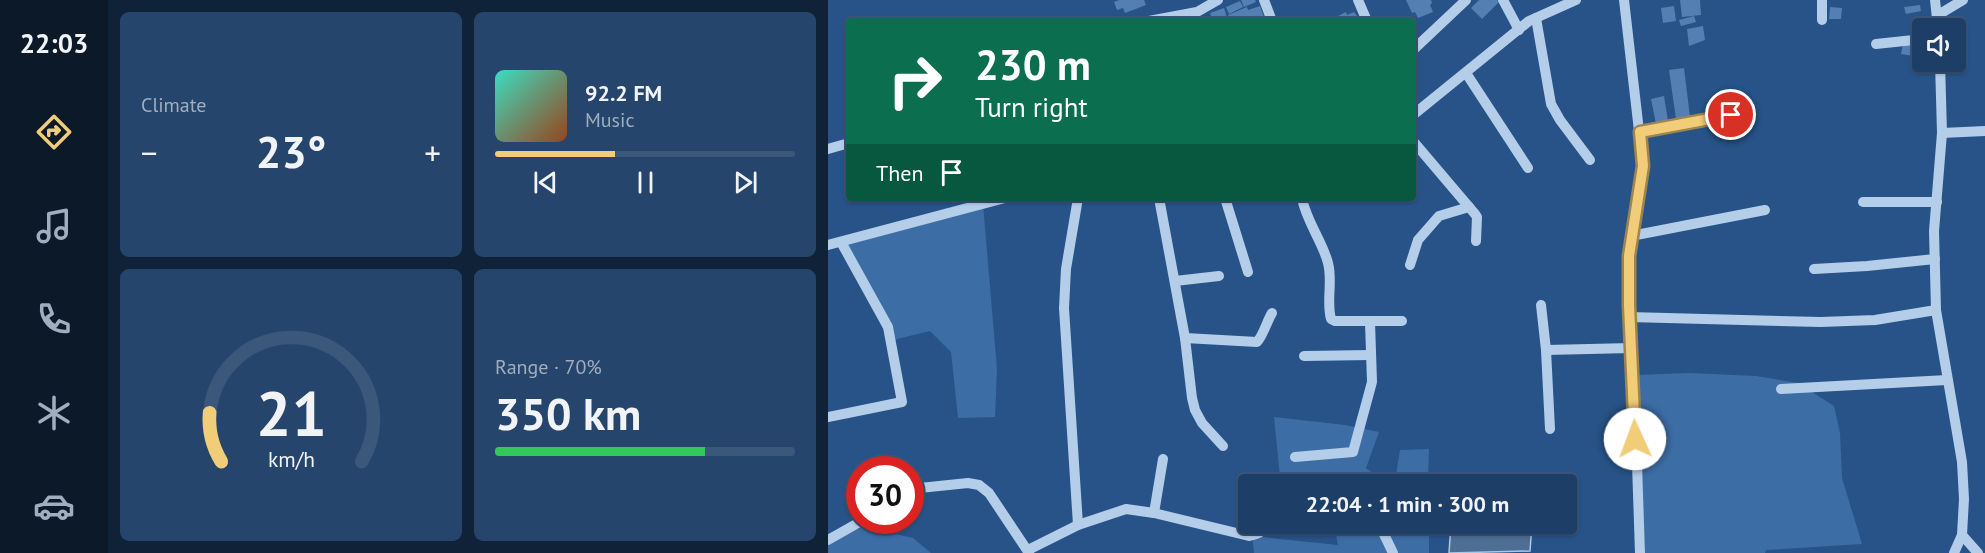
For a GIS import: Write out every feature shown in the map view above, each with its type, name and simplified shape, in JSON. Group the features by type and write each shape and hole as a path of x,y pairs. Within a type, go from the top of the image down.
{"street":[{"path":"1165,18 1197,12 1218,0"},
{"path":"1264,0 1271,18"},
{"path":"1358,0 1366,18"},
{"path":"1416,47 1466,0"},
{"path":"1503,0 1519,30"},
{"path":"1416,113 1536,18 1576,0"},
{"path":"1624,0 1643,166 1629,256 1629,317 1640,553"},
{"path":"1822,0 1822,20"},
{"path":"1935,0 1938,15 1963,0"},
{"path":"1536,18 1551,104 1590,160"},
{"path":"1876,44 1912,40"},
{"path":"1940,72 1942,133 1934,231 1936,310 1947,380 1954,407 1962,462 1964,499 1962,536 1954,553"},
{"path":"1466,73 1528,168"},
{"path":"1640,132 1731,115"},
{"path":"1942,133 1985,131"},
{"path":"828,149 846,144"},
{"path":"1416,144 1477,218 1476,242"},
{"path":"828,245 994,201"},
{"path":"1077,201 1066,269 1064,308 1078,525"},
{"path":"1158,201 1175,281 1195,410 1202,423 1223,446"},
{"path":"1226,201 1248,272"},
{"path":"1303,201 1328,263 1331,276 1331,319 1370,322 1402,321"},
{"path":"1863,202 1937,202"},
{"path":"1410,265 1418,240 1439,216 1470,207"},
{"path":"1631,236 1765,210"},
{"path":"828,417 902,402 888,327 841,242"},
{"path":"1814,269 1935,259"},
{"path":"1175,281 1219,276"},
{"path":"1541,305 1550,429"},
{"path":"1629,317 1821,322 1875,320 1936,310"},
{"path":"1185,338 1257,342 1272,313"},
{"path":"1295,457 1353,452 1372,382 1370,322"},
{"path":"1546,350 1632,348"},
{"path":"1304,356 1371,355"},
{"path":"1781,389 1947,380"},
{"path":"1154,513 1162,459"},
{"path":"924,488 968,483 979,486 989,493 1028,552 1078,525 1126,509 1154,513 1238,533"},
{"path":"828,540 846,530"},
{"path":"1241,534 1249,536 1258,534"},
{"path":"1383,534 1392,553"},
{"path":"1962,536 1978,553"}],"shaded area":[{"path":"983,204 997,369 995,417 958,418 951,352 930,331 889,341 841,242"},
{"path":"1690,373 1756,376 1798,383 1834,406 1840,433 1842,478 1862,544 1766,550 1765,553 1645,553 1635,375"},
{"path":"1274,417 1345,425 1379,432 1366,468 1374,474 1280,474"},
{"path":"1429,449 1428,474 1396,474 1400,450"},
{"path":"846,534 895,534 913,538 931,553 828,553 828,541"},
{"path":"1336,534 1429,534 1429,553 1254,553 1252,536 1338,545"},
{"path":"1450,534 1531,534 1530,551 1449,553"}],"building":[{"path":"1144,0 1146,5 1125,13 1123,8 1117,10 1114,2"},
{"path":"1241,0 1255,0 1256,2 1244,7"},
{"path":"1406,0 1431,0 1430,5 1433,12 1418,18 1415,12 1412,13"},
{"path":"1479,0 1499,2 1482,19 1471,8"},
{"path":"1680,0 1700,0 1701,15 1682,17"},
{"path":"1240,1 1243,7 1229,14 1226,7"},
{"path":"1920,5 1921,11 1906,14 1904,7"},
{"path":"1260,6 1264,18 1229,18 1228,15 1247,7 1248,10"},
{"path":"1674,6 1676,21 1663,23 1661,8"},
{"path":"1830,7 1842,8 1841,19 1829,19"},
{"path":"1224,8 1227,18 1212,18 1210,13"},
{"path":"1346,12 1347,15 1354,12 1359,18 1339,18 1338,16"},
{"path":"1694,16 1696,22 1681,26 1679,20"},
{"path":"1703,26 1705,40 1689,46 1687,29"},
{"path":"1903,44 1912,45 1912,56 1901,54"},
{"path":"1684,68 1690,117 1676,119 1669,70"},
{"path":"1664,96 1668,121 1656,124 1651,99"}],"route":[{"path":"1635,439 1629,256 1643,166 1640,132 1731,115"}]}
